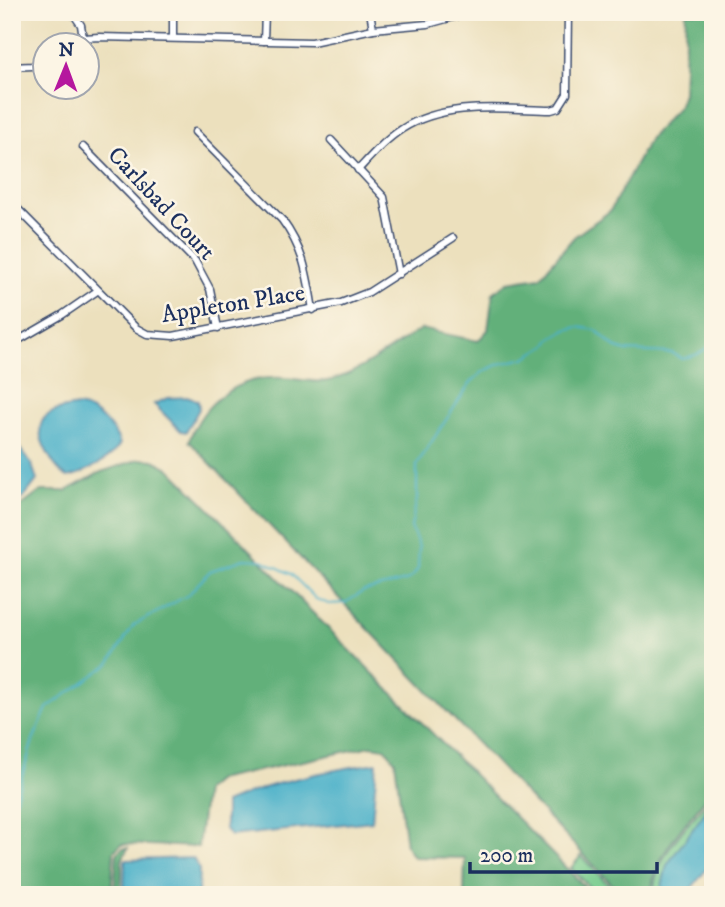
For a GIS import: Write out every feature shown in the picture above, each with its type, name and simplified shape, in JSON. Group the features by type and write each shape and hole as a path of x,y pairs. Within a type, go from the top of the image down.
{"street":[{"path":"72,12 81,25 82,32"},
{"path":"173,12 173,38"},
{"path":"264,41 265,12"},
{"path":"370,12 373,29"},
{"path":"102,38 312,42 373,29 428,24 472,12"},
{"path":"358,170 402,128 435,115 467,109 558,108 566,94 568,12"},
{"path":"12,67 32,66"},
{"path":"195,132 282,220 293,235 306,268 313,310"},
{"path":"331,140 384,197 399,274"},
{"name":"Carlsbad Court","path":"83,147 195,261 210,289 218,328"},
{"name":"Appleton Place","path":"12,204 97,291 136,328 147,334 173,336 341,303 369,292 453,238"},
{"path":"12,344 97,291"},
{"path":"252,895 419,895"}],"green space":[{"path":"686,12 713,12 713,790 665,853 653,881 652,895 622,895 189,441 204,413 214,402 225,393 252,381 268,378 332,380 367,364 421,329 478,341 488,330 493,293 508,282 540,277 574,237 610,211 650,138 678,107 683,93"},
{"path":"140,459 154,460 169,468 593,895 464,895 465,858 413,857 406,846 395,761 385,748 371,746 217,780 205,790 198,847 122,844 114,851 111,895 12,895 12,513 41,491 66,491 101,472"},
{"path":"713,795 713,801 667,865 660,894 654,895 655,881 666,854 684,828"},
{"path":"128,848 122,860 121,895 114,895 117,853"},
{"path":"581,856 618,895 597,895 571,868"}],"water":[{"path":"190,397 198,401 199,409 186,432 181,431 154,404 168,398"},
{"path":"78,406 103,420 114,431 120,444 97,465 68,477 58,469 47,452 40,432 41,424 44,418 57,410"},
{"path":"12,438 32,465 37,480 24,497 12,506"},
{"path":"377,763 372,821 230,836 225,829 225,803 300,778"},
{"path":"713,801 713,861 686,895 660,895 667,865"},
{"path":"193,858 199,869 198,895 124,895 125,860"}],"waterway":[{"path":"12,810 33,740 47,708 109,664 134,625 188,595 210,571 244,559 262,560 291,574 316,599 329,604 345,603 364,591 406,581 413,576 418,569 419,547 411,527 417,499 417,464 471,382 484,371 499,364 525,358 566,330 578,327 596,330 614,347 626,351 672,353 683,359 698,354 713,344"}]}
